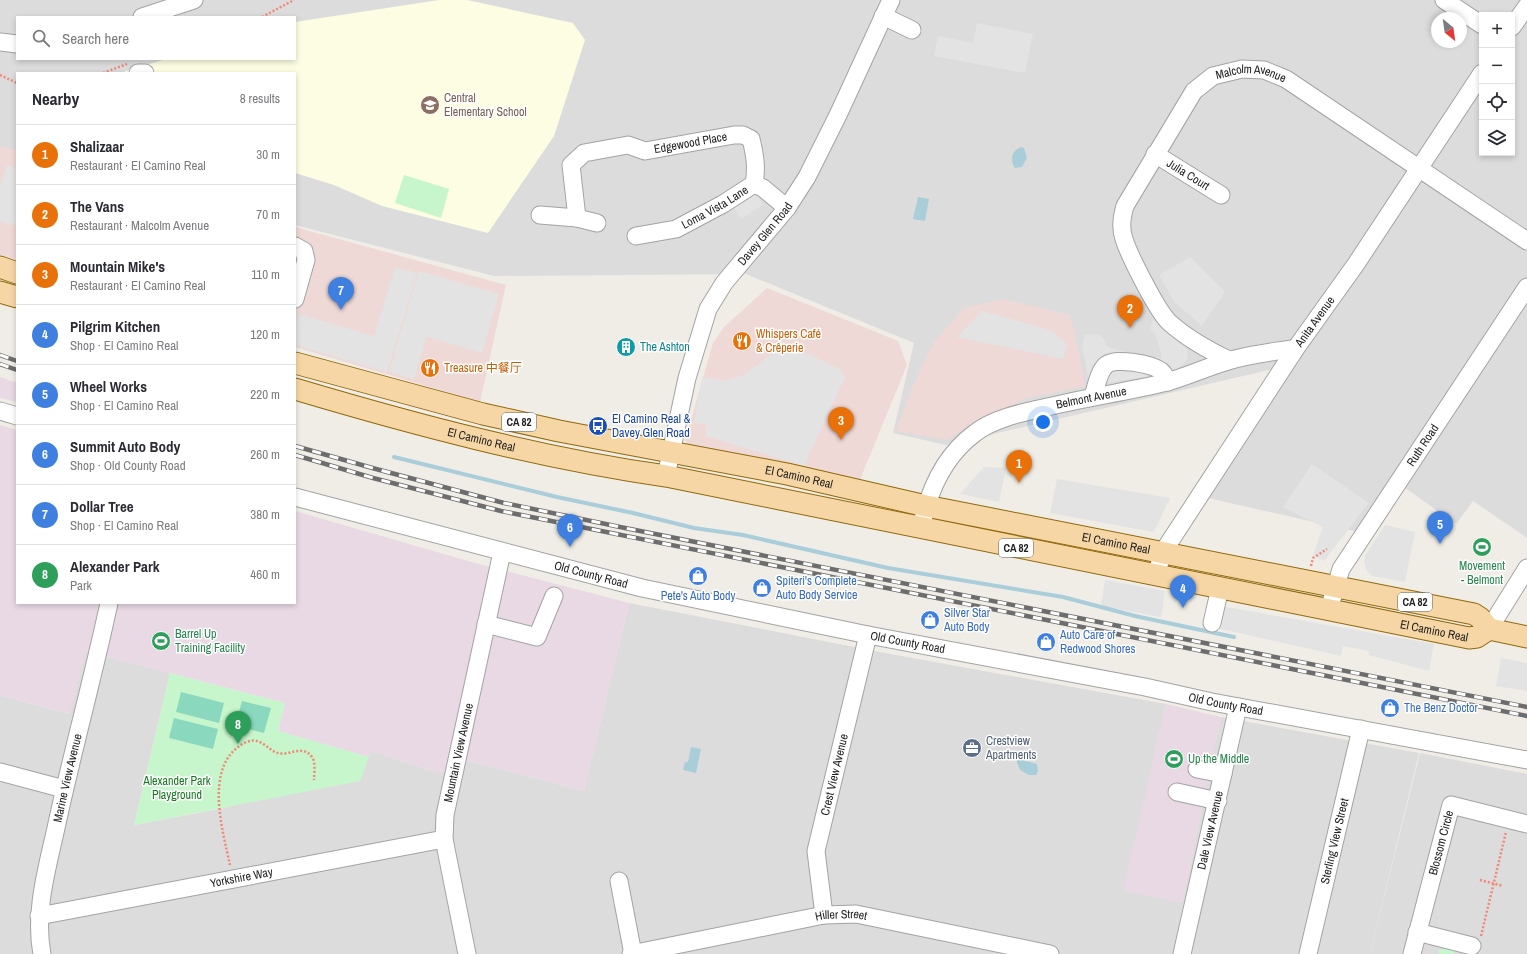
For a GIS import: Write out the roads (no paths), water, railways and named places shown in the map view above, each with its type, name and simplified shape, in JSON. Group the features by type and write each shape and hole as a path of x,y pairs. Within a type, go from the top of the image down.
{"main road":[{"path":"0,267 16,273"},
{"path":"0,292 16,297"},
{"name":"El Camino Real","path":"296,363 483,414 671,453 787,474 926,506 1474,614 1480,618 1488,629 1477,637 1469,638 921,529 666,476 564,458 388,416 296,389"},
{"path":"1488,629 1527,637"}],"street":[{"path":"145,16 194,0"},
{"name":"Davey Glen Road","path":"666,476 687,378 708,309 724,283 787,208 807,177 838,116 891,0"},
{"path":"1444,0 1479,23"},
{"path":"1515,23 1527,6"},
{"path":"883,16 912,30"},
{"path":"0,42 16,44"},
{"name":"Malcolm Avenue","path":"1229,360 1201,347 1168,322 1155,302 1124,238 1122,220 1125,206 1194,91 1213,76 1242,69 1264,70 1286,79 1421,168 1527,241"},
{"name":"Anita Avenue","path":"1156,575 1163,552 1296,348 1356,264 1421,168 1479,78"},
{"name":"Edgewood Place","path":"577,218 571,165 584,153 628,145 645,151 734,135 743,136 751,139 755,155 756,170 754,184"},
{"name":"Julia Court","path":"1155,154 1221,195"},
{"name":"Loma Vista Lane","path":"636,236 676,229 754,184 763,188 787,208"},
{"path":"540,215 577,218 597,223"},
{"path":"296,247 304,251 306,260 296,296"},
{"name":"Ruth Road","path":"1329,609 1341,569 1527,287"},
{"name":"Belmont Avenue","path":"921,529 926,506 948,460 958,447 976,432 999,420 1093,396 1168,382 1229,360 1296,348"},
{"path":"1093,396 1103,368 1108,363 1114,362 1148,365 1162,372 1168,382"},
{"path":"0,411 16,416"},
{"name":"Old County Road","path":"296,497 642,588 868,635 1145,687 1238,707 1527,760"},
{"name":"Mountain View Avenue","path":"467,954 444,839 445,815 502,552"},
{"path":"1488,629 1527,568"},
{"path":"1212,623 1220,588"},
{"path":"486,624 537,637 554,596"},
{"name":"Marine View Avenue","path":"42,954 39,916 43,888 64,789 109,604"},
{"name":"Crest View Avenue","path":"824,915 816,851 868,635"},
{"name":"Dale View Avenue","path":"1182,954 1218,801 1238,707"},
{"name":"Sterling View Street","path":"1308,954 1361,729"},
{"path":"1197,769 1223,774"},
{"path":"0,772 64,789"},
{"path":"1177,792 1218,801"},
{"name":"Blossom Circle","path":"1412,954 1451,805 1527,824"},
{"name":"Yorkshire Way","path":"39,916 444,839"},
{"path":"619,881 632,954"},
{"name":"Hiller Street","path":"632,954 824,915 856,914 1049,954"},
{"path":"1417,932 1476,943"}],"water":[{"path":"1021,147 1024,148 1027,158 1022,167 1015,168 1012,161 1012,156 1015,151"},
{"path":"918,197 929,199 925,221 913,219"},
{"path":"691,747 701,749 696,773 683,770 685,762 688,762"},
{"path":"1021,757 1026,761 1037,764 1038,771 1036,775 1029,775 1020,770 1016,760"}],"waterway":[{"path":"394,457 557,497 694,528 743,535 888,568 1063,597 1135,616 1234,637"}],"railway":[{"path":"0,355 16,361"},
{"path":"0,364 16,370"},
{"path":"296,446 504,503 1527,707"},
{"path":"296,455 373,478 501,511 1527,716"}],"place":[{"name":"Central Elementary School","path":"430,105"},
{"name":"Dollar Tree","path":"341,310"},
{"name":"The Vans","path":"1130,328"},
{"name":"Whispers Café & Crêperie","path":"742,341"},
{"name":"The Ashton","path":"626,347"},
{"name":"Treasure 中餐厅","path":"430,368"},
{"name":"El Camino Real & Davey Glen Road","path":"598,426"},
{"name":"Mountain Mike's","path":"841,440"},
{"name":"Shalizaar","path":"1019,483"},
{"name":"Wheel Works","path":"1440,544"},
{"name":"Summit Auto Body","path":"570,547"},
{"name":"Movement - Belmont","path":"1482,547"},
{"name":"Pete's Auto Body","path":"698,576"},
{"name":"Spiteri's Complete Auto Body Service","path":"762,588"},
{"name":"Pilgrim Kitchen","path":"1183,608"},
{"name":"Silver Star Auto Body","path":"930,620"},
{"name":"Barrel Up Training Facility","path":"161,641"},
{"name":"Auto Care of Redwood Shores","path":"1046,642"},
{"name":"The Benz Doctor","path":"1390,708"},
{"name":"Alexander Park","path":"238,744"},
{"name":"Crestview Apartments","path":"972,748"},
{"name":"Up the Middle","path":"1174,759"}],"park label":[{"name":"Alexander Park Playground","path":"177,788"}]}
